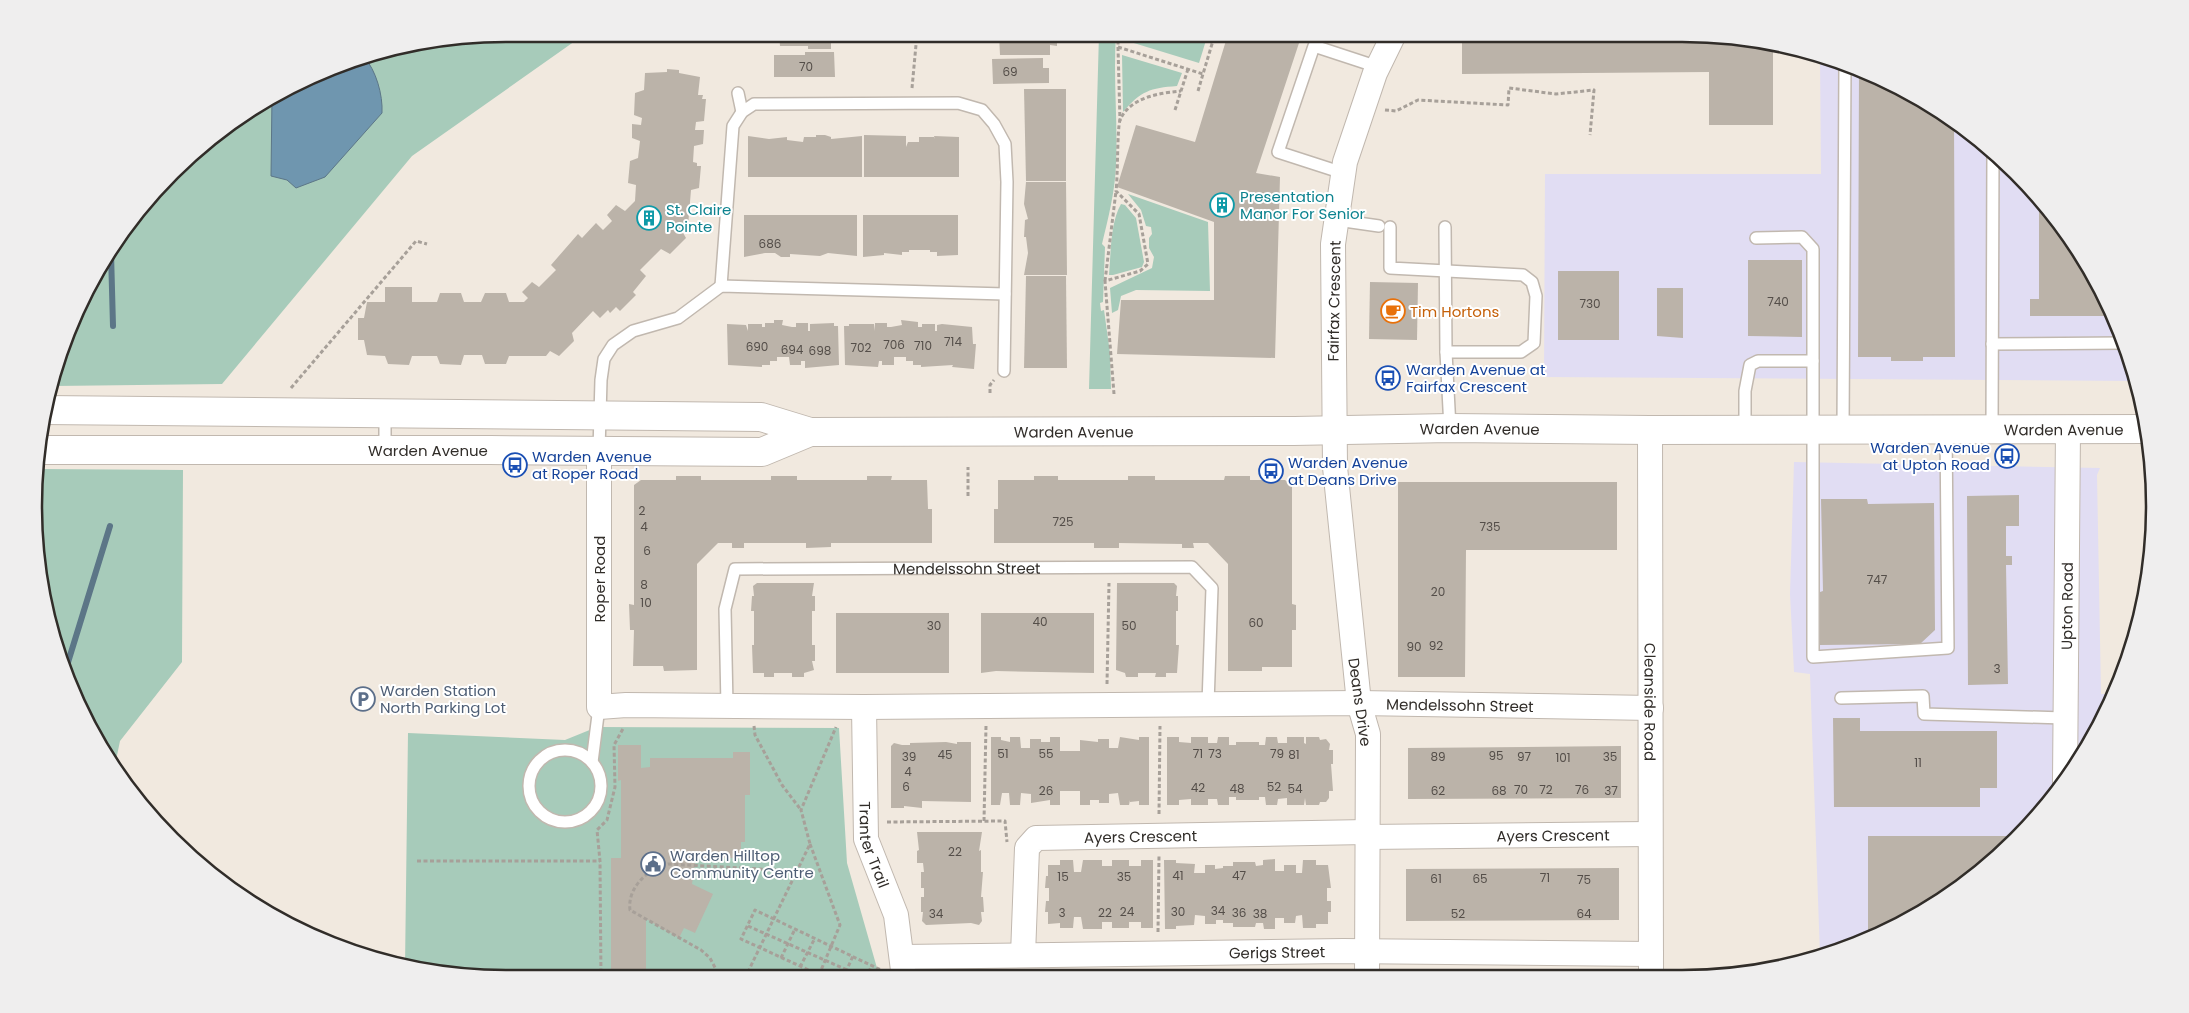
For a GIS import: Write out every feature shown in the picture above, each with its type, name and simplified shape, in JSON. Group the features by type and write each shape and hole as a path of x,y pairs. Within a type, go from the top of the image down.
{"main road":[{"name":"Warden Avenue","path":"52,410 761,416 810,432 1450,428 1650,430 2140,429"},
{"name":"Warden Avenue","path":"46,450 599,450 762,452 810,432"}],"street":[{"name":"Fairfax Crescent","path":"1334,429 1333,244 1344,162 1378,67 1390,42"},
{"name":"Deans Drive","path":"1334,429 1334,467 1359,703 1368,734 1366,970"},
{"name":"Cleanside Road","path":"1650,430 1651,964"},
{"name":"Upton Road","path":"2065,769 2068,430"},
{"name":"Roper Road","path":"599,450 599,707"},
{"name":"Mendelssohn Street","path":"599,707 626,705 864,707 1359,703 1651,708"},
{"name":"Tranter Trail","path":"864,707 866,839 896,915 898,970"},
{"name":"Ayers Crescent","path":"1023,955 1027,848 1036,838 1367,834 1650,834"},
{"name":"Gerigs Street","path":"898,970 1023,955 1343,951 1651,964"}],"lane":[{"path":"1343,172 1278,152 1314,46 1378,67"},
{"path":"1843,430 1845,72"},
{"path":"738,93 742,112"},
{"path":"722,286 733,126 742,112 754,104 907,102 958,103 982,110 994,124 1006,144 1004,371"},
{"path":"1992,430 1993,162"},
{"path":"1337,220 1384,227 1390,268 1446,269 1523,274 1532,282 1536,296 1534,343 1521,352 1446,352"},
{"path":"1445,227 1446,352 1450,428"},
{"path":"1756,238 1802,237 1813,249 1813,657 1948,648 1946,429"},
{"path":"599,450 601,380 604,359 613,345 633,331 678,318 722,286 1005,294"},
{"path":"1992,344 2117,343"},
{"path":"1745,430 1745,390 1750,365 1758,361 1814,361"},
{"path":"385,414 385,451"},
{"name":"Mendelssohn Street","path":"727,706 725,609 735,569 1110,567 1192,567 1212,588 1208,704"},
{"path":"1842,698 1923,696 1924,714 2064,718"},
{"path":"592,762 583,754 571,750 559,750 547,754 531,772 528,784 530,796 535,807 543,815 554,821 565,823 577,821 596,806 601,795 599,772 592,762 599,707"}],"path":[{"path":"907,102 912,91 916,42"},
{"path":"1114,394 1105,280 1116,191 1120,122 1118,42"},
{"path":"1198,91 1213,42"},
{"path":"1118,47 1203,74"},
{"path":"1175,110 1188,69"},
{"path":"1362,109 1396,111 1418,100 1508,105 1509,88 1556,94 1594,90 1590,135"},
{"path":"1120,122 1136,103 1155,93 1181,91"},
{"path":"1105,280 1140,271 1148,264 1139,214 1116,191"},
{"path":"291,393 292,387 416,241 427,244"},
{"path":"968,466 968,496"},
{"path":"1107,705 1110,567"},
{"path":"984,821 986,706"},
{"path":"600,970 600,861 597,830 608,820 615,787 614,745 627,722"},
{"path":"753,722 755,735 782,785 801,810 810,844 840,925 820,970"},
{"path":"1158,953 1160,723"},
{"path":"801,810 837,726"},
{"path":"879,822 1004,821 1007,841 1013,848"},
{"path":"748,970 810,844"},
{"path":"417,860 600,861"},
{"path":"717,970 710,958 702,950 630,910 629,902 638,883 656,867 668,864 797,871"},
{"path":"807,970 741,939 755,910 872,965 898,970"},
{"path":"748,926 847,970 853,956"},
{"path":"781,958 795,929"},
{"path":"800,967 815,938"},
{"path":"869,970 872,965"}],"shaded area":[{"path":"1820,63 1888,90 1915,105 1965,138 2011,178 2051,224 2084,275 2099,301 2122,357 2129,381 1544,377 1545,174 1821,174"},
{"path":"1794,462 2100,468 2097,475 2101,694 2107,694 2084,738 2051,789 2011,835 1965,875 1888,923 1820,950 1810,674 1794,672 1790,594"}],"green space":[{"path":"506,42 574,42 412,156 222,384 58,386 78,329 90,301 105,274 138,224 178,178 224,138 274,105 301,90 357,67 386,58 446,46"},
{"path":"1099,42 1116,42 1116,165 1113,195 1102,244 1105,247 1103,302 1100,303 1101,311 1104,310 1110,353 1111,389 1089,389"},
{"path":"1131,42 1206,42 1199,63"},
{"path":"1122,55 1182,73 1177,86 1147,92 1135,99 1123,112"},
{"path":"1128,194 1208,222 1210,291 1136,290 1121,296 1118,310 1112,313 1110,288 1152,268 1154,257 1149,248 1149,238 1152,234 1151,227 1146,226 1141,210"},
{"path":"1121,204 1125,205 1136,218 1144,262 1142,267 1109,275 1113,229"},
{"path":"44,469 183,470 182,662 120,741 117,757 90,712 67,656 58,627 46,567 43,537"},
{"path":"597,727 839,728 847,863 877,970 476,970 405,959 408,733 565,740"}],"water":[{"path":"369,63 378,83 382,113 325,177 296,188 287,180 271,176 272,106 301,90"}],"building":[{"path":"780,42 831,42 831,49 808,49 808,46 780,46"},
{"path":"999,42 1057,42 1057,46 1050,45 1050,55 1000,55"},
{"name":"Presentation Manor For Senior","path":"1226,42 1299,42 1256,173 1280,177 1275,358 1117,354 1121,300 1214,300 1214,222 1117,187 1136,125 1195,142"},
{"path":"1462,42 1682,42 1743,46 1773,51 1773,125 1709,125 1709,72 1462,74"},
{"path":"805,52 834,52 835,77 774,77 774,55 805,55"},
{"path":"1043,58 1043,68 1049,68 1049,83 993,84 992,59"},
{"name":"St. Claire Pointe","path":"667,69 679,70 679,73 700,77 698,95 703,95 702,99 706,99 704,121 696,122 695,130 704,130 703,144 694,146 693,162 697,163 697,166 701,166 699,188 691,190 688,226 682,231 686,238 670,254 661,249 640,270 646,276 633,292 636,295 620,311 616,307 610,313 608,310 600,318 593,311 572,333 574,341 559,356 550,351 546,356 509,356 506,364 485,364 482,355 464,355 461,365 440,364 437,356 412,356 409,365 388,364 385,356 367,355 364,340 358,340 358,318 364,318 367,302 385,302 385,287 412,287 412,302 437,302 440,293 461,293 464,302 481,302 485,293 506,293 509,302 524,302 528,298 522,292 532,282 539,287 556,270 551,265 578,234 582,238 596,223 603,230 612,221 607,215 616,205 625,211 635,201 636,185 628,183 630,161 638,158 640,141 632,138 632,124 641,125 642,118 634,115 635,93 644,90 645,73 667,72"},
{"path":"1859,78 1888,90 1915,105 1954,131 1955,357 1923,357 1923,361 1891,361 1891,357 1858,357"},
{"path":"1024,89 1066,89 1066,181 1026,181"},
{"path":"816,135 825,135 831,137 831,139 862,136 862,177 748,177 748,136 769,139 787,137 787,140 803,142 804,137 816,137"},
{"path":"864,135 906,136 906,147 908,142 919,142 919,137 934,137 935,139 934,136 959,137 959,177 864,177"},
{"path":"1026,182 1066,182 1067,275 1024,275 1028,253 1026,237 1024,237 1025,220 1028,219 1024,204"},
{"path":"2039,210 2068,249 2099,301 2105,316 2030,316 2030,299 2039,299"},
{"path":"744,215 857,215 857,256 828,253 820,256 790,254 790,257 781,257 775,253 765,253 744,257"},
{"path":"863,215 958,215 958,255 937,256 937,252 930,252 930,250 909,250 909,252 902,252 902,255 884,253 884,255 863,257"},
{"path":"1748,260 1802,260 1802,337 1748,336"},
{"path":"1558,271 1619,271 1619,340 1558,340"},
{"path":"1026,276 1066,276 1067,368 1024,368"},
{"name":"Tim Hortons","path":"1370,282 1418,283 1417,340 1369,339"},
{"path":"1657,288 1683,288 1683,338 1657,336"},
{"path":"774,320 783,320 782,325 792,327 796,327 796,323 808,323 808,331 810,331 810,324 834,323 834,326 838,326 839,365 805,368 805,361 801,361 801,365 790,365 789,357 777,357 777,361 770,361 770,365 762,365 762,367 728,365 727,324 746,325 748,331 748,324 762,324 762,327 765,327 765,323 774,323"},
{"path":"901,320 918,322 918,327 922,327 922,324 935,324 935,331 937,331 937,325 942,324 972,327 973,344 976,344 974,369 952,367 953,365 921,367 921,365 913,365 913,361 906,361 906,357 894,357 894,365 882,365 882,361 879,361 878,367 845,365 844,326 849,326 849,324 874,324 875,331 875,323 887,323 887,327 891,327 902,325"},
{"path":"676,476 701,476 701,480 771,480 771,476 797,476 797,480 867,480 867,476 892,476 891,480 927,480 928,509 932,509 932,543 831,543 831,547 806,548 806,543 744,543 744,548 732,548 732,543 718,543 697,564 697,670 664,671 663,666 633,666 634,630 630,630 629,604 634,605 634,485 641,480 676,480"},
{"path":"1034,476 1058,476 1058,480 1128,480 1128,476 1155,476 1155,480 1224,480 1225,476 1250,476 1250,480 1285,480 1292,486 1292,604 1296,605 1296,630 1292,630 1292,667 1262,667 1262,671 1228,671 1228,564 1208,543 1193,543 1194,548 1182,548 1182,544 1119,543 1119,548 1094,548 1094,543 994,543 994,509 998,509 998,480 1034,480"},
{"path":"1398,482 1617,482 1617,550 1466,550 1465,677 1398,677"},
{"path":"2019,495 2019,526 2006,526 2006,556 2012,556 2012,565 2006,565 2008,684 1968,685 1967,496"},
{"path":"1821,499 1867,499 1868,504 1934,503 1935,630 1920,644 1820,645 1817,593 1823,591"},
{"path":"757,583 814,583 812,596 815,596 815,611 812,611 812,645 815,645 815,661 812,661 814,670 804,673 804,677 792,677 792,673 774,673 774,677 764,677 764,673 753,673 754,611 751,611 752,596 754,596 753,586"},
{"path":"1117,583 1174,583 1177,586 1176,645 1179,645 1177,673 1166,673 1166,677 1155,677 1156,673 1138,673 1138,677 1126,677 1125,673 1116,670"},
{"path":"836,613 949,613 949,673 836,673"},
{"path":"981,613 1094,613 1094,673 996,671 981,673"},
{"path":"1833,718 1860,718 1860,731 1997,731 1997,788 1980,788 1980,807 1834,807"},
{"path":"991,737 1001,737 1001,740 1010,742 1010,737 1020,737 1021,748 1030,748 1030,739 1041,739 1041,742 1050,742 1050,737 1060,737 1060,751 1080,751 1080,740 1098,742 1098,739 1109,739 1109,748 1118,748 1120,737 1139,740 1139,737 1149,737 1149,805 1139,805 1139,801 1130,802 1130,800 1129,805 1120,805 1118,793 1109,794 1109,803 1099,803 1099,800 1090,800 1090,805 1080,805 1080,791 1060,791 1060,805 1050,805 1050,800 1031,803 1031,794 1021,793 1020,805 1010,805 1009,793 1002,793 1000,805 991,805"},
{"path":"1167,737 1179,737 1179,742 1191,743 1191,737 1208,737 1208,743 1217,743 1218,737 1229,737 1229,745 1236,745 1236,742 1259,742 1259,745 1265,745 1266,737 1277,737 1278,743 1287,743 1287,737 1304,737 1304,743 1306,744 1306,737 1319,737 1320,740 1326,739 1330,744 1329,750 1333,750 1333,764 1331,764 1333,791 1329,791 1329,798 1326,802 1320,802 1319,805 1306,805 1305,798 1304,805 1287,805 1287,798 1278,799 1277,805 1266,805 1265,797 1259,797 1259,800 1236,800 1236,797 1229,797 1229,805 1218,805 1217,799 1208,799 1208,805 1191,805 1191,799 1179,800 1179,805 1167,805"},
{"path":"946,742 957,744 957,742 971,742 971,802 922,801 922,808 904,806 904,808 891,808 891,746 894,743 910,745 910,743"},
{"name":"Warden Hilltop Community Centre","path":"618,745 641,745 641,768 650,767 650,758 733,758 733,752 750,752 750,795 745,795 745,842 741,842 741,858 696,858 692,884 713,894 695,933 684,928 679,938 646,919 646,970 611,970 611,858 621,858 621,780 618,781"},
{"path":"1621,746 1621,798 1408,799 1408,748"},
{"path":"917,832 982,832 979,851 981,850 981,872 983,872 981,897 983,897 984,912 981,912 982,921 979,925 971,923 926,925 922,921 921,897 924,897 924,888 921,888 921,872 924,872 923,863 917,863 917,851 919,850"},
{"path":"1868,836 2007,836 2007,838 1965,875 1914,908 1868,932"},
{"path":"1275,859 1275,871 1284,871 1284,865 1296,865 1296,873 1302,873 1303,860 1316,860 1316,865 1328,865 1331,888 1327,888 1327,901 1331,901 1331,912 1328,912 1328,924 1316,924 1316,928 1303,928 1302,915 1296,916 1295,923 1284,923 1284,918 1275,918 1275,929 1264,929 1263,923 1256,923 1255,927 1233,927 1233,923 1223,923 1223,920 1216,920 1216,924 1205,924 1205,916 1195,915 1194,925 1176,926 1176,929 1165,929 1164,860 1176,860 1176,863 1195,864 1194,873 1205,873 1205,865 1215,865 1215,869 1223,868 1223,866 1233,866 1233,862 1255,862 1256,866 1263,865 1263,860"},
{"path":"1060,860 1073,860 1074,872 1081,872 1083,860 1102,860 1102,866 1112,866 1112,860 1129,860 1129,866 1141,866 1141,860 1153,860 1153,928 1141,928 1141,922 1129,922 1129,928 1112,928 1112,922 1102,922 1102,929 1083,929 1081,917 1074,917 1073,928 1060,928 1060,923 1048,924 1048,912 1045,912 1046,901 1049,901 1049,888 1045,888 1048,865 1060,865"},
{"path":"1619,868 1619,920 1406,921 1406,869"}],"waterway":[{"path":"111,264 113,326"},
{"path":"69,660 110,526"}],"place":[{"name":"Presentation Manor For Senior","path":"1222,205"},
{"name":"St. Claire Pointe","path":"649,218"},
{"name":"Tim Hortons","path":"1393,311"},
{"name":"Warden Avenue at Fairfax Crescent","path":"1388,378"},
{"name":"Warden Avenue at Upton Road","path":"2007,456"},
{"name":"Warden Avenue at Roper Road","path":"515,465"},
{"name":"Warden Avenue at Deans Drive","path":"1271,471"},
{"name":"Warden Station North Parking Lot","path":"363,699"},
{"name":"Warden Hilltop Community Centre","path":"653,864"}]}
